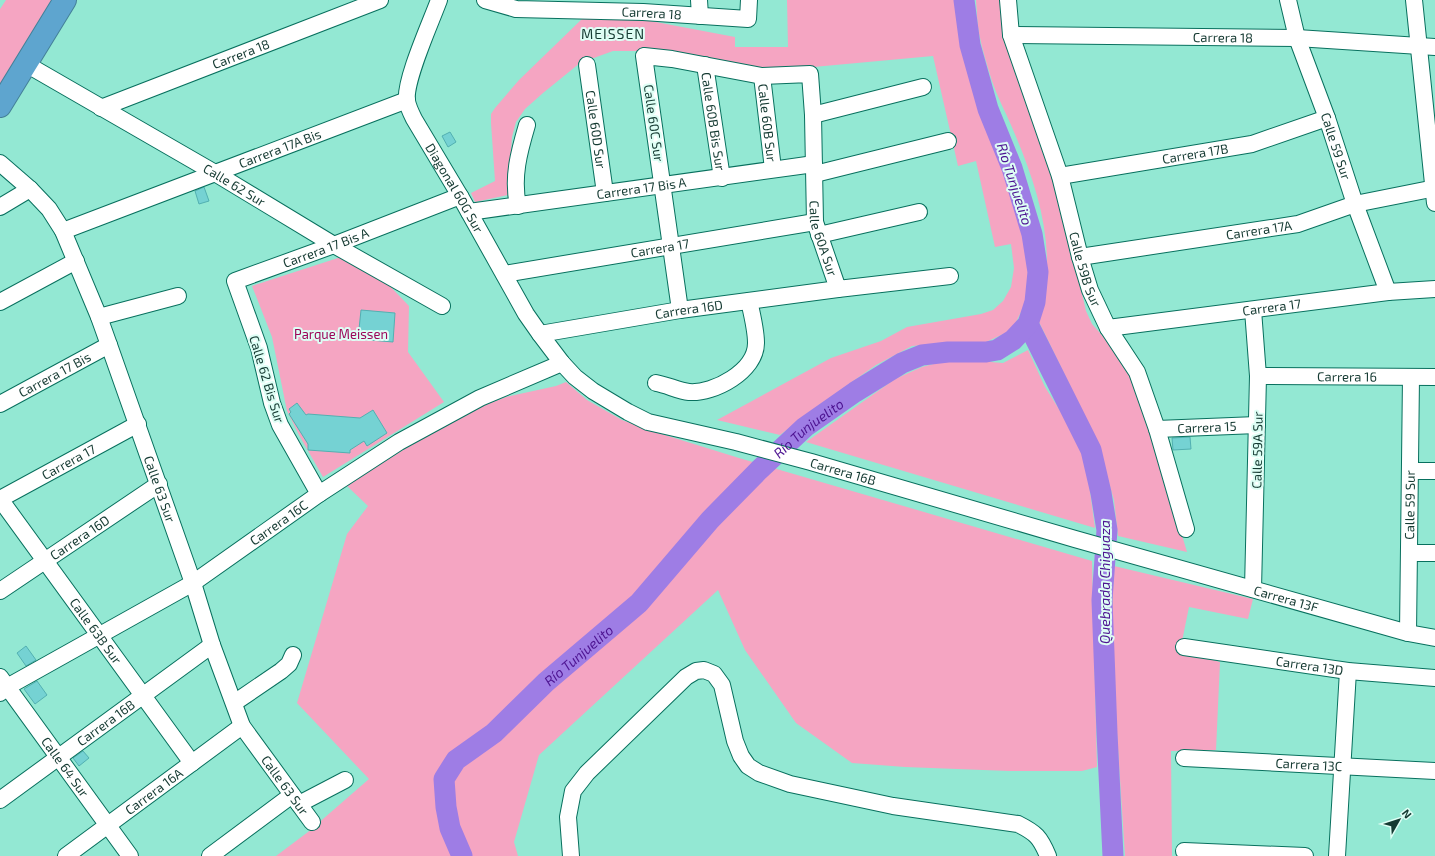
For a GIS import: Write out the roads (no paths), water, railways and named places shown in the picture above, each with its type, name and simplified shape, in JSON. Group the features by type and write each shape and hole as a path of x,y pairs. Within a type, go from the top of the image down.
{"highway":[{"path":"0,106 65,0"}],"street":[{"name":"Carrera 18","path":"101,108 380,0"},
{"path":"407,100 407,93 412,72 439,0"},
{"name":"Carrera 18","path":"485,0 510,8 533,5 643,6 700,16 748,19 749,0"},
{"path":"699,0 700,16"},
{"name":"Calle 59B Sur","path":"1008,0 1011,35 1060,176 1080,257 1090,290 1108,328 1137,372 1157,429 1186,529"},
{"name":"Calle 59 Sur","path":"1288,0 1297,38 1327,118 1355,204 1388,292"},
{"path":"1414,0 1434,193"},
{"name":"Carrera 18","path":"1011,35 1297,38 1435,47"},
{"name":"Calle 60C Sur","path":"680,310 644,56 705,65"},
{"name":"Calle 62 Sur","path":"26,64 215,173 334,246 442,306"},
{"name":"Calle 60D Sur","path":"587,65 604,194"},
{"path":"705,65 762,76"},
{"name":"Calle 60B Bis Sur","path":"705,65 722,178"},
{"name":"Calle 60A Sur","path":"762,76 810,74 817,229 838,289 950,276"},
{"name":"Calle 60B Sur","path":"762,76 773,170"},
{"path":"813,116 923,87"},
{"name":"Carrera 17A Bis","path":"63,231 407,100"},
{"name":"Diagonal 60G Sur","path":"407,100 414,118 460,196 526,314 562,363"},
{"name":"Carrera 17B","path":"1060,176 1252,144 1327,118"},
{"path":"518,206 515,189 516,171 518,155 527,125"},
{"name":"Carrera 17 Bis A","path":"469,212 773,170 815,169 948,141"},
{"name":"Calle 63 Sur","path":"0,163 30,189 49,209 63,231 110,345 212,645 242,726 312,822"},
{"path":"0,207 30,189"},
{"name":"Carrera 17A","path":"1080,257 1298,224 1355,204 1434,193"},
{"name":"Carrera 17 Bis A","path":"235,281 334,246 460,196"},
{"name":"Carrera 17","path":"504,274 671,247 817,229 918,212"},
{"path":"0,302 76,260"},
{"name":"Calle 62 Bis Sur","path":"235,281 259,348 272,403 280,425 319,494"},
{"name":"Carrera 16D","path":"540,334 680,310 838,289"},
{"name":"Carrera 17","path":"1108,328 1388,292 1435,289"},
{"path":"99,316 178,296"},
{"path":"656,383 689,392 713,389 728,382 745,368 754,355 756,344 749,301"},
{"name":"Calle 59A Sur","path":"1253,310 1258,376 1254,589"},
{"name":"Carrera 17 Bis","path":"0,404 110,345"},
{"name":"Carrera 16C","path":"2,686 99,635 192,583 319,494 399,442 480,398 562,363"},
{"name":"Carrera 16B","path":"562,363 575,377 592,391 648,422 736,442 811,462 1138,557"},
{"name":"Carrera 16","path":"1258,376 1435,377"},
{"name":"Calle 59 Sur","path":"1408,633 1411,377"},
{"name":"Carrera 17","path":"0,499 138,424"},
{"name":"Carrera 15","path":"1157,429 1257,425"},
{"path":"1410,471 1435,471"},
{"name":"Carrera 16D","path":"0,591 158,484"},
{"name":"Calle 63B Sur","path":"0,499 192,763"},
{"path":"1409,553 1435,553"},
{"name":"Carrera 13F","path":"1138,557 1408,633 1435,638"},
{"name":"Carrera 16B","path":"0,800 212,645"},
{"name":"Carrera 13D","path":"1184,647 1348,671 1435,678"},
{"path":"234,703 281,671 289,664 293,655"},
{"path":"571,856 568,817 574,791 587,773 686,677 696,671 704,670 714,674 722,685 740,756 748,766 760,773 790,784 893,806 1018,824 1032,831 1041,839 1048,856"},
{"path":"1337,856 1348,671"},
{"name":"Calle 64 Sur","path":"2,686 58,757 130,856"},
{"name":"Carrera 16A","path":"66,856 242,726"},
{"name":"Carrera 13C","path":"1184,758 1435,771"},
{"path":"210,856 295,800 346,780"},
{"path":"1184,852 1305,856"}],"waterway":[{"name":"Río Tunjuelito","path":"462,856 450,828 446,807 444,779 456,760 494,733 546,682 639,603 710,520 759,470 805,427 855,392 902,363 922,355 948,352 986,352 997,350 1013,340 1028,324 1035,302 1038,272 1032,234 1012,168 988,109 970,45 964,0"},
{"name":"Quebrada Chiguaza","path":"1028,324 1091,450 1101,493 1107,530 1102,600 1113,856"}],"district":[{"name":"MEISSEN","path":"613,33"}],"park label":[{"name":"Parque Meissen","path":"341,334"}]}
